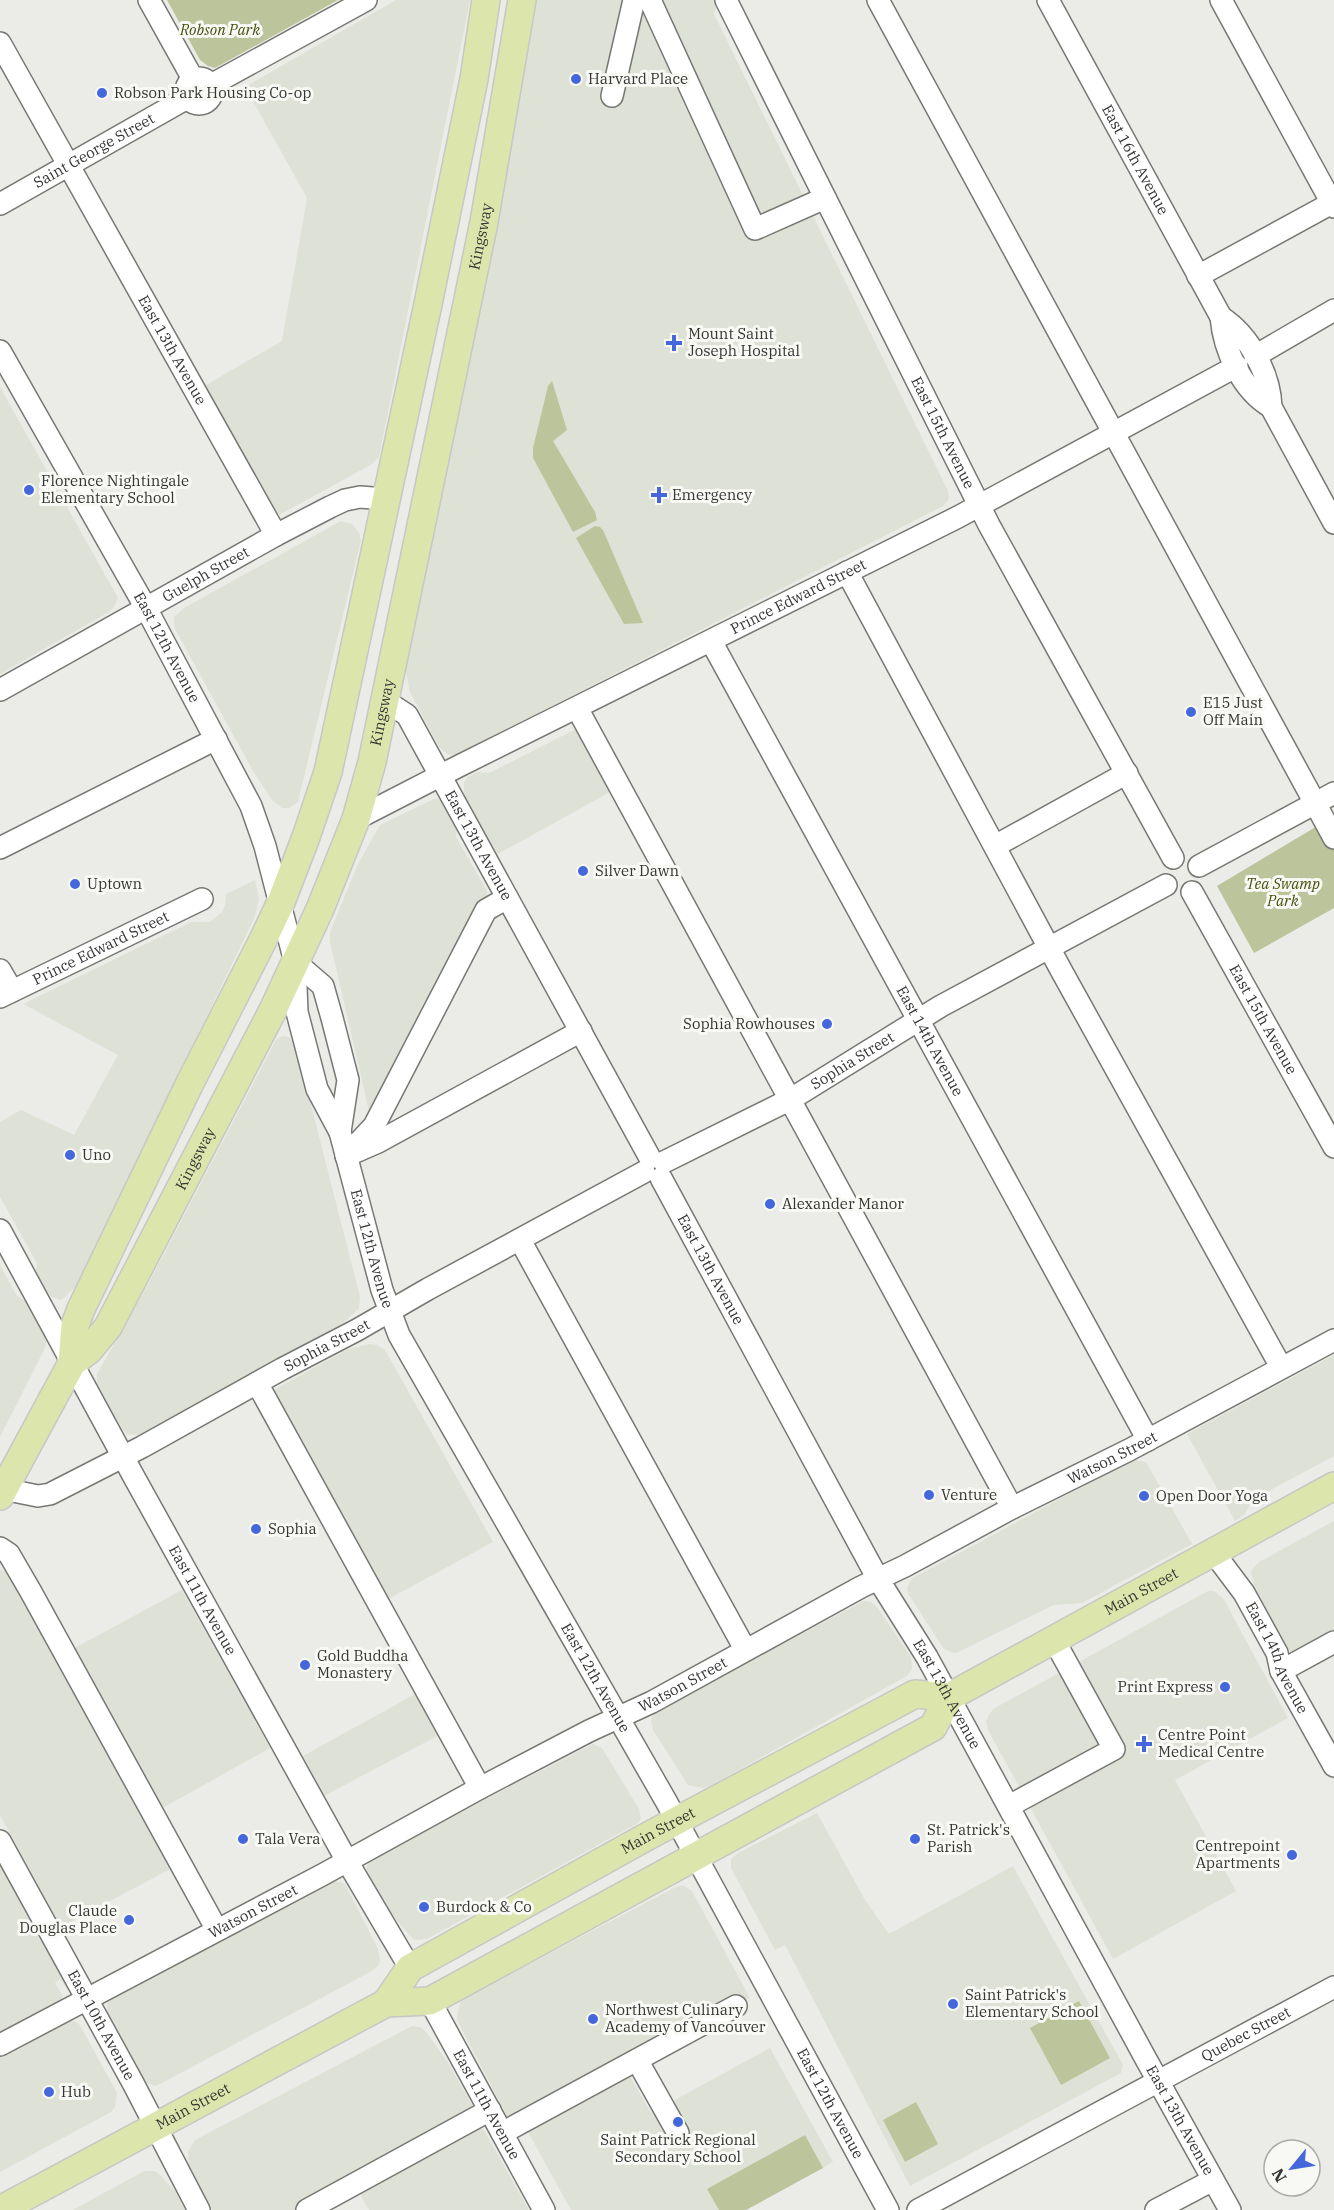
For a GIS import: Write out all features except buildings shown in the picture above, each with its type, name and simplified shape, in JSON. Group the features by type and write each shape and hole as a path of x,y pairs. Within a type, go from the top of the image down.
{"main road":[{"name":"Kingsway","path":"2,1493 72,1363 75,1325 81,1309 189,1085 281,902 328,772 424,326 474,79 486,0"},
{"name":"Kingsway","path":"72,1363 89,1350 108,1327 273,1010 320,909 356,819 372,762 484,222 522,0"},
{"name":"Main Street","path":"0,2210 386,2003 430,2001 933,1727 949,1698 1334,1486"},
{"name":"Main Street","path":"386,2003 410,1968 677,1821 915,1694 949,1698"}],"street":[{"path":"149,0 197,87"},
{"name":"Saint George Street","path":"0,204 68,166 197,87 366,0"},
{"path":"612,96 634,0"},
{"path":"650,0 755,229 825,198"},
{"name":"East 15th Avenue","path":"726,0 978,506 1173,858"},
{"path":"878,0 1334,838"},
{"name":"East 16th Avenue","path":"1048,0 1221,317 1226,345 1246,361 1254,393 1260,400 1272,407 1334,522"},
{"path":"1198,276 1333,205 1221,0"},
{"name":"East 13th Avenue","path":"0,43 276,535"},
{"name":"Prince Edward Street","path":"356,819 978,506 1246,361 1334,310"},
{"name":"East 12th Avenue","path":"0,351 146,608 251,806 281,902 295,962 297,1012 317,1089 340,1132 382,1290 399,1335 431,1395 677,1821 888,2210"},
{"name":"Guelph Street","path":"0,690 276,535 345,500 360,497 385,499"},
{"path":"847,572 1050,949 1281,1367"},
{"name":"East 14th Avenue","path":"711,641 1148,1440"},
{"name":"East 13th Avenue","path":"384,700 407,715 441,775 878,1579 926,1654 1158,2083 1230,2210"},
{"path":"577,708 1012,1508"},
{"path":"0,848 216,739"},
{"path":"995,846 1127,773"},
{"path":"1200,866 1334,793"},
{"path":"1179,856 1191,858 1200,866 1202,872 1200,883 1192,892 1181,895 1170,890 1166,885 1165,867 1173,858 1179,856"},
{"name":"Sophia Street","path":"2,1493 38,1496 50,1494 123,1457 655,1167 791,1099 941,1005 1050,949 1166,885"},
{"name":"East 15th Avenue","path":"1192,892 1334,1147"},
{"name":"Prince Edward Street","path":"6,994 202,898"},
{"path":"346,1156 374,1126 486,910 507,898"},
{"name":"East 12th Avenue","path":"295,962 323,986 340,1049 348,1080 340,1132"},
{"path":"0,970 6,994"},
{"path":"346,1156 378,1142 581,1031"},
{"name":"East 11th Avenue","path":"0,1230 347,1861 410,1968"},
{"path":"520,1240 746,1649"},
{"name":"Watson Street","path":"0,2044 347,1861 480,1788 652,1702 746,1649 1012,1508 1148,1440 1334,1340"},
{"path":"257,1383 480,1788"},
{"path":"0,1548 9,1554 31,1592 217,1930"},
{"name":"East 14th Avenue","path":"1214,1553 1244,1593 1277,1653 1281,1671 1334,1766"},
{"path":"1009,1806 1114,1749 1054,1640"},
{"path":"1281,1671 1334,1642"},
{"name":"East 10th Avenue","path":"0,1841 199,2210"},
{"name":"Quebec Street","path":"918,2210 1334,1987"},
{"name":"East 11th Avenue","path":"430,2001 544,2210"},
{"path":"502,2133 736,2006"},
{"path":"637,2060 678,2133"},
{"path":"307,2210 490,2110"},
{"path":"1156,2210 1213,2180"}],"shaded area":[{"path":"396,0 470,0 379,457 372,464 278,514 269,507 196,391 282,341 307,198 245,87"},
{"name":"Mount Saint Joseph Hospital","path":"535,0 715,0 714,14 948,491 949,499 943,506 457,754 449,755 439,747 410,692 405,667 502,196"},
{"name":"Florence Nightingale Elementary School","path":"0,387 118,598 109,612 0,674"},
{"path":"341,521 352,524 361,540 298,802 289,808 282,808 272,800 253,771 175,629 174,617 184,608"},
{"path":"578,728 612,791 496,855 464,797 464,782 477,772 489,773"},
{"path":"436,798 444,803 457,827 456,837 488,896 372,1112 369,1111 330,942 330,932 357,866 380,825"},
{"path":"255,880 259,900 254,919 75,1287 61,1300 50,1296 36,1273 37,1263 0,1197 0,1122 21,1110 74,1135 118,1055 23,1004 191,922 210,922 222,912 226,894"},
{"path":"282,1036 289,1037 296,1046 360,1297 359,1308 342,1324 139,1435 127,1434 99,1390 97,1374 146,1288 276,1040"},
{"path":"0,1265 17,1296 27,1302 47,1341 0,1437"},
{"path":"370,1344 385,1350 493,1542 385,1601 271,1395 274,1390 348,1349"},
{"path":"1334,1355 1334,1456 1252,1500 1245,1514 1235,1521 1187,1434"},
{"path":"1132,1460 1146,1462 1192,1544 1082,1603 1054,1605 956,1653 943,1648 908,1593 907,1588 911,1579"},
{"path":"1334,1521 1334,1642 1292,1652 1254,1587 1251,1571 1259,1562"},
{"path":"0,1570 11,1571 174,1867 61,1927 0,1815"},
{"path":"182,1590 270,1748 159,1810 71,1650"},
{"path":"1208,1591 1214,1591 1223,1598 1288,1718 1175,1780 1236,1891 1113,1959 988,1730 986,1721 993,1709"},
{"path":"864,1601 871,1602 877,1607 911,1657 912,1669 907,1676 710,1786 703,1788 688,1785 653,1730 651,1720 655,1711"},
{"path":"417,1693 439,1735 324,1796 303,1756"},
{"path":"593,1744 602,1748 639,1809 641,1818 638,1823 427,1939 415,1940 410,1936 383,1904 367,1876 370,1859"},
{"name":"Saint Patrick's Elementary School","path":"817,1813 865,1900 889,1934 1013,1866 1123,2065 1121,2073 910,2186 785,1945 775,1950 731,1868 731,1859 738,1853"},
{"path":"0,1865 40,1940 69,1986 67,1989 60,1979 55,1983 63,1996 58,2005 0,2034"},
{"path":"333,1880 345,1884 378,1949 380,1961 378,1966 162,2083 155,2086 145,2082 107,2011 108,2000 114,1994"},
{"path":"683,1885 692,1891 750,1998 637,2060 513,2118 507,2116 457,2019 460,2003 464,1998"},
{"name":"Hub","path":"70,2020 81,2027 117,2093 115,2107 111,2112 0,2172 0,2054"},
{"path":"412,2026 420,2027 427,2033 447,2061 472,2105 469,2132 480,2128 484,2130 529,2210 369,2210 355,2184 307,2210 212,2210 189,2164 188,2152 195,2140"},
{"name":"Saint Patrick Regional Secondary School","path":"770,2048 833,2162 746,2210 571,2210 528,2132 630,2076 651,2113"},
{"path":"144,2171 155,2171 160,2175 175,2191 185,2210 73,2210"}],"green space":[{"name":"Robson Park","path":"167,0 338,0 215,68 200,60"},
{"path":"552,381 567,430 553,441 595,512 597,520 573,532 533,458 533,448 548,386"},
{"path":"595,526 603,530 643,623 624,624 576,538"},
{"name":"Tea Swamp Park","path":"1334,816 1334,908 1254,953 1217,886"},
{"path":"1079,2001 1110,2058 1061,2085 1030,2028"},
{"path":"916,2102 938,2144 905,2162 883,2120"},
{"path":"805,2135 823,2168 746,2210 719,2210 707,2189"}],"place":[{"name":"Harvard Place","path":"576,79"},
{"name":"Robson Park Housing Co-op","path":"102,93"},
{"name":"Mount Saint Joseph Hospital","path":"674,343"},
{"name":"Florence Nightingale Elementary School","path":"29,490"},
{"name":"Emergency","path":"659,495"},
{"name":"E15 Just Off Main","path":"1191,712"},
{"name":"Silver Dawn","path":"583,871"},
{"name":"Uptown","path":"75,884"},
{"name":"Sophia Rowhouses","path":"827,1024"},
{"name":"Uno","path":"70,1155"},
{"name":"Alexander Manor","path":"770,1204"},
{"name":"Venture","path":"929,1495"},
{"name":"Open Door Yoga","path":"1144,1496"},
{"name":"Sophia","path":"256,1529"},
{"name":"Gold Buddha Monastery","path":"305,1665"},
{"name":"Print Express","path":"1225,1687"},
{"name":"Centre Point Medical Centre","path":"1144,1744"},
{"name":"Tala Vera","path":"243,1839"},
{"name":"St. Patrick's Parish","path":"915,1839"},
{"name":"Centrepoint Apartments","path":"1292,1855"},
{"name":"Burdock & Co","path":"424,1907"},
{"name":"Claude Douglas Place","path":"129,1920"},
{"name":"Saint Patrick's Elementary School","path":"953,2004"},
{"name":"Northwest Culinary Academy of Vancouver","path":"593,2019"},
{"name":"Hub","path":"49,2092"},
{"name":"Saint Patrick Regional Secondary School","path":"678,2122"}]}
